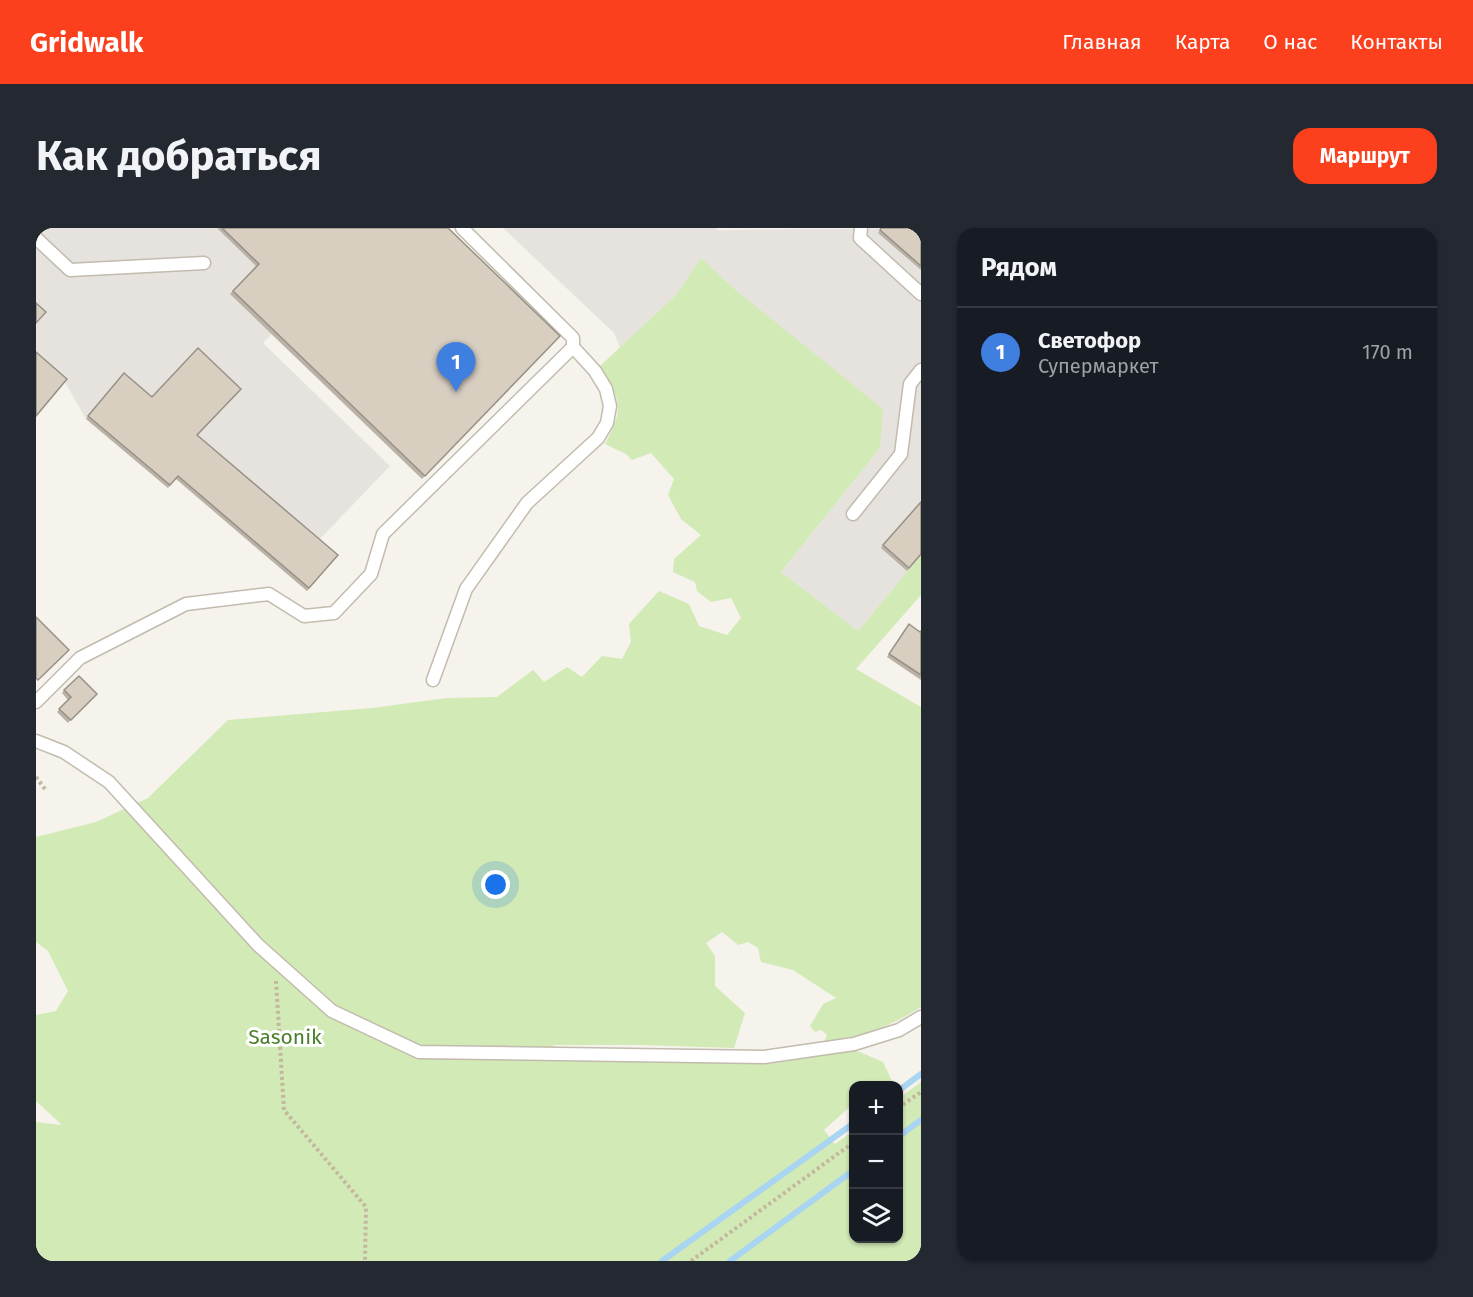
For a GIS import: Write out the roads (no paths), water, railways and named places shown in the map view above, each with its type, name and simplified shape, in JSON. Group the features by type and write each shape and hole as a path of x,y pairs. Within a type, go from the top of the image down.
{"lane":[{"path":"433,680 466,588 527,503 598,438 607,423 610,406 606,389 595,371 573,347 573,338 462,228"},
{"path":"861,228 860,238 921,294"},
{"path":"36,238 70,270 204,263"},
{"path":"36,702 80,658 186,604 268,594 304,616 334,613 371,574 383,534 573,347"},
{"path":"852,514 901,454 910,384 921,370"},
{"path":"36,741 64,752 109,782 258,945 332,1011 419,1052 764,1057 854,1044 898,1030 921,1017"}],"waterway":[{"path":"903,1087 921,1074"},
{"path":"901,1135 921,1120"},
{"path":"662,1261 849,1127"},
{"path":"730,1261 849,1174"}],"place":[{"name":"Светофор","path":"456,392"}],"park label":[{"name":"Sasonik","path":"285,1037"}]}
